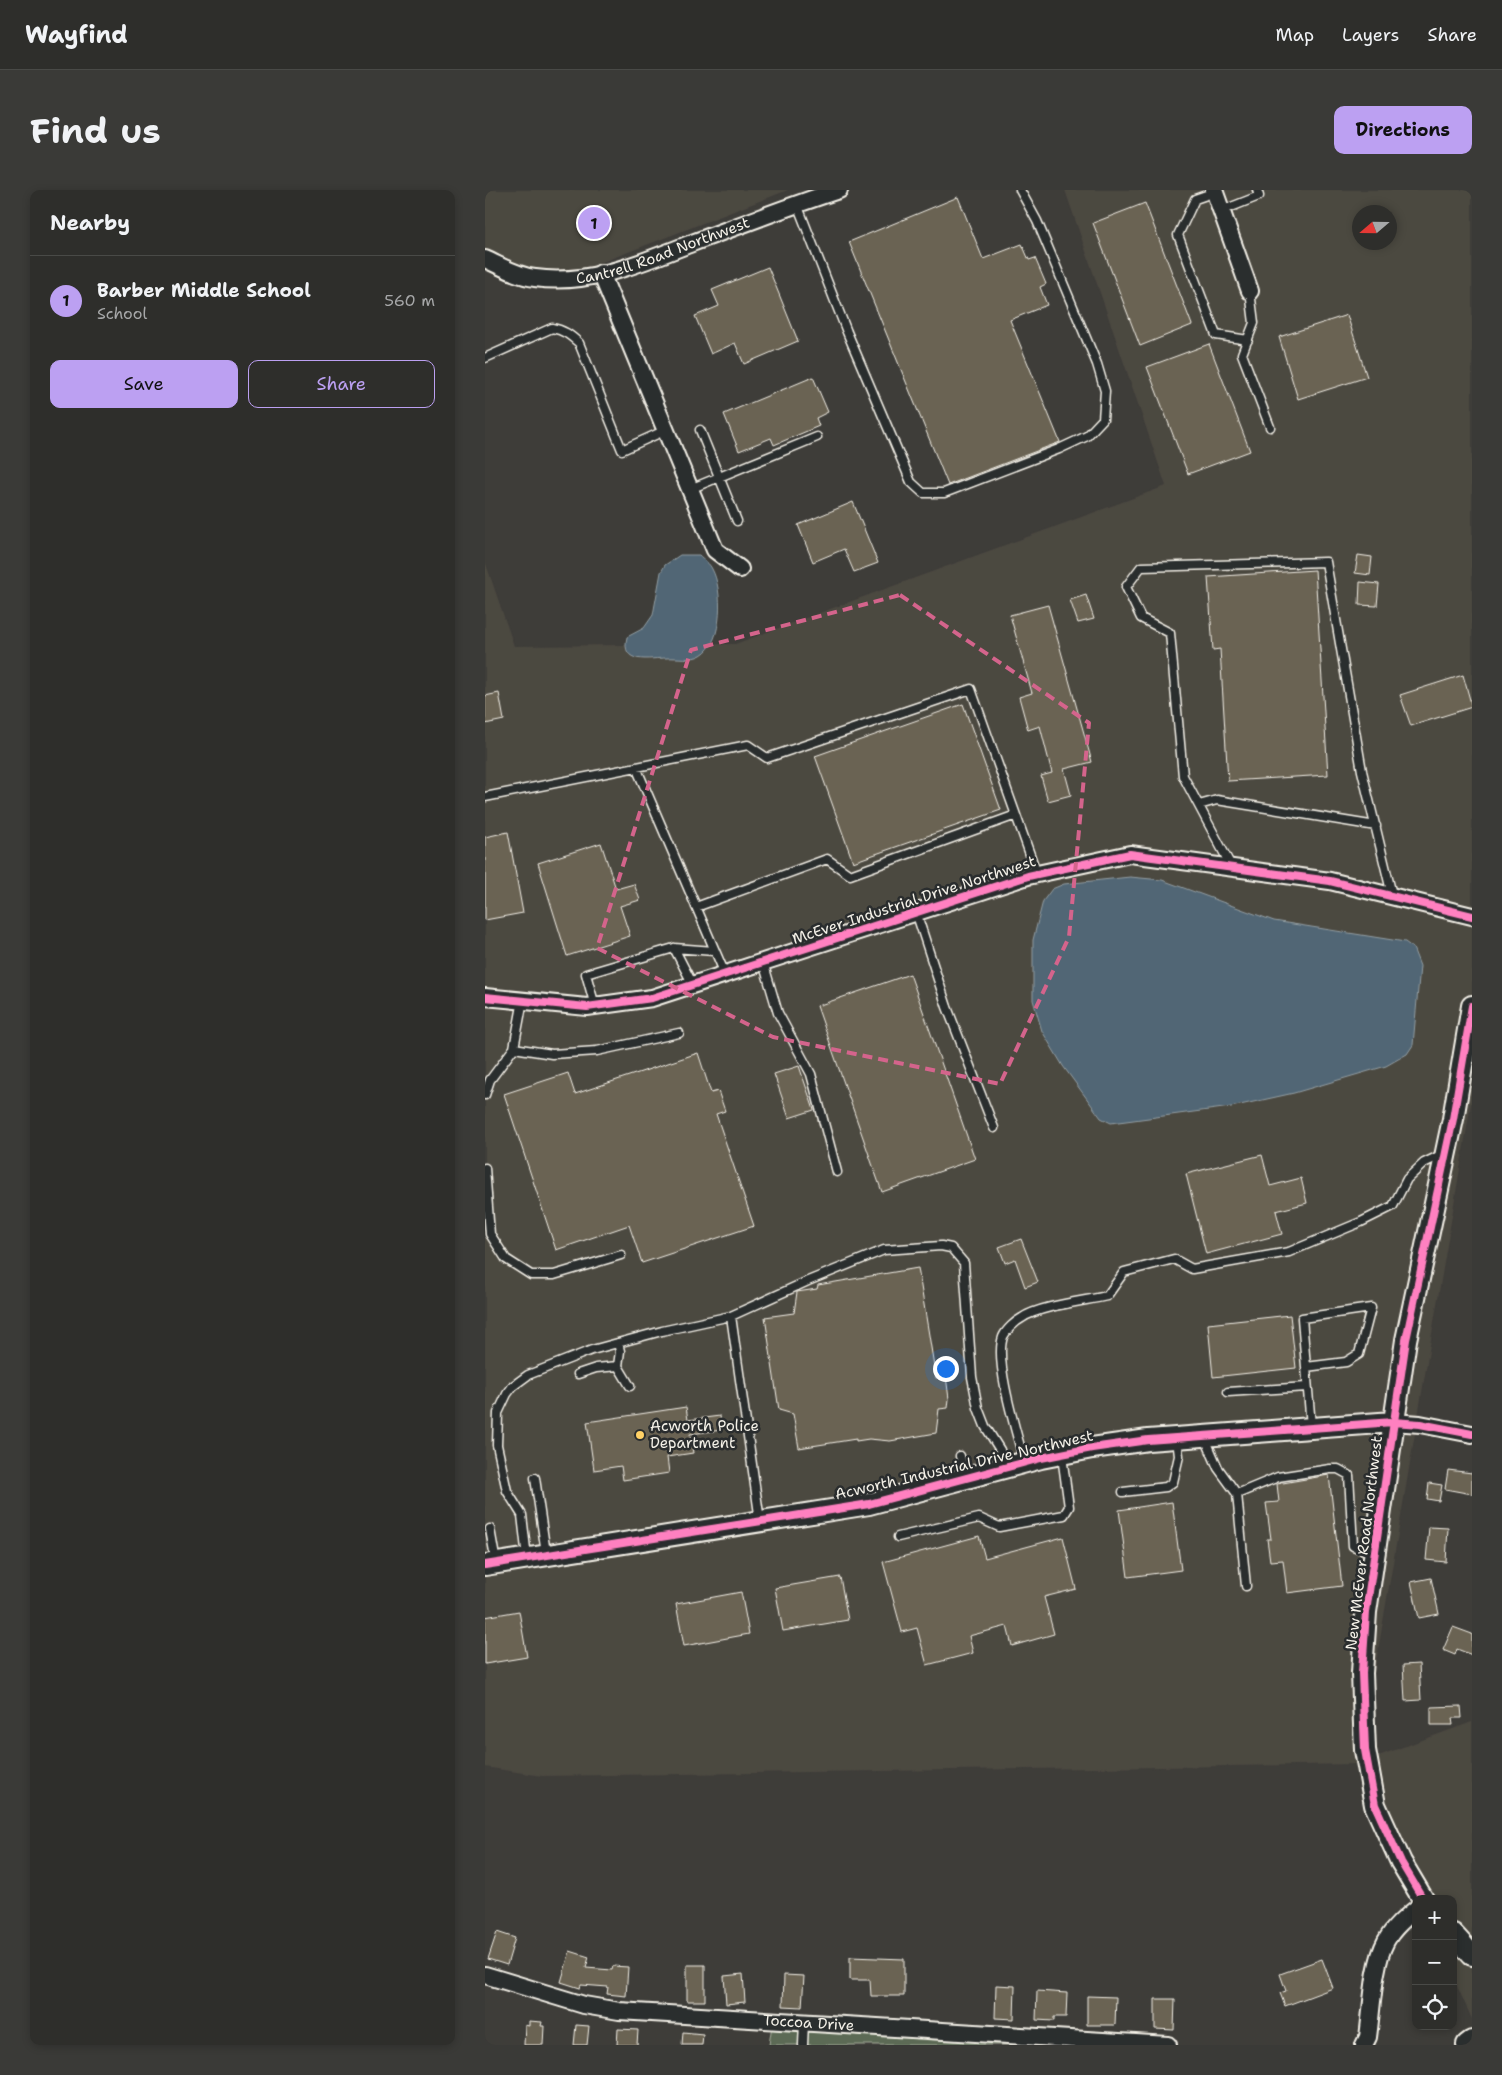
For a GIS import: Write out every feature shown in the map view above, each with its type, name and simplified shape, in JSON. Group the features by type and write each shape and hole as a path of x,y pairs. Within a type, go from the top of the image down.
{"main road":[{"path":"1467,2045 1472,2042"}],"street":[{"name":"Cantrell Road Northwest","path":"485,259 533,278 559,280 601,274 638,264 839,190"},
{"path":"1214,191 1250,292"},
{"path":"601,274 715,550 740,569"},
{"name":"McEver Industrial Drive Northwest","path":"485,997 595,1006 652,998 1037,874 1130,854 1330,881 1472,916"},
{"name":"New McEver Road Northwest","path":"1421,1895 1401,1862 1375,1805 1365,1750 1362,1673 1366,1612 1406,1340 1446,1152 1472,1006"},
{"path":"1393,1422 1419,1424 1472,1434"},
{"name":"Acworth Industrial Drive Northwest","path":"491,1564 876,1502 1062,1454 1131,1442 1393,1422"},
{"path":"1364,2045 1368,2037 1378,1967 1385,1942 1394,1930 1412,1913"},
{"path":"1457,1938 1472,1955"},
{"name":"Toccoa Drive","path":"485,1975 554,1997 600,2009 1168,2045"}],"lane":[{"path":"797,204 847,332 911,482 923,493 944,493 1059,449 1087,436 1103,418 1105,391 1097,364 1037,221 1021,190"},
{"path":"1214,191 1195,199 1178,234 1216,335 1248,340"},
{"path":"1221,211 1258,193"},
{"path":"1250,292 1254,324 1243,354 1270,427"},
{"path":"485,358 552,328 561,330 579,343 622,450 666,430"},
{"path":"700,430 737,521"},
{"path":"690,489 817,437"},
{"path":"1232,868 1183,776 1170,633 1141,618 1126,587 1141,567 1326,562 1362,771 1392,896"},
{"path":"485,797 749,745 767,758 971,689 1037,874"},
{"path":"637,767 725,974"},
{"path":"1199,805 1217,800 1375,826"},
{"path":"696,906 827,859 850,875 1016,815"},
{"path":"916,912 947,1007 995,1128"},
{"path":"595,1006 586,974 673,948 714,951"},
{"path":"673,948 693,985"},
{"path":"763,962 778,1013 811,1074 837,1172"},
{"path":"485,1095 490,1080 514,1048 523,1000"},
{"path":"514,1048 552,1054 597,1051 679,1033"},
{"path":"1025,1463 1010,1407 1002,1355 1003,1337 1022,1317 1035,1312 1107,1296 1124,1272 1174,1259 1192,1269 1289,1252 1361,1222 1393,1206 1407,1179 1424,1163 1446,1152"},
{"path":"485,1168 490,1234 506,1259 531,1275 554,1275 621,1255"},
{"path":"536,1557 522,1515 507,1491 498,1458 497,1423 502,1403 513,1386 528,1375 618,1343 731,1316 883,1250 941,1246 951,1248 964,1264 971,1377 978,1408 985,1426 1000,1450 1004,1468"},
{"path":"1306,1367 1346,1362 1359,1354 1371,1308 1302,1318 1307,1387 1311,1428"},
{"path":"731,1316 759,1521"},
{"path":"618,1343 620,1351 618,1366 631,1386"},
{"path":"578,1374 596,1368 618,1366"},
{"path":"1228,1392 1307,1387"},
{"path":"1205,1436 1218,1468 1237,1494 1246,1586"},
{"path":"1123,1492 1165,1486 1173,1482 1179,1456 1177,1438"},
{"path":"898,1537 979,1518 999,1527 1064,1515 1069,1507 1062,1454"},
{"path":"960,1456 965,1478"},
{"path":"1237,1494 1278,1476 1338,1469 1349,1476 1353,1546 1374,1553"},
{"path":"535,1478 536,1557"},
{"path":"490,1528 491,1564"},
{"path":"803,2045 804,2022"}],"highlighted area":[{"path":"900,595 1089,723 1069,937 1000,1084 773,1037 597,948 691,650"}],"shaded area":[{"path":"485,190 788,190 569,275 519,270 485,254"},
{"path":"1065,190 1472,190 1472,1098 1359,1763 1472,1722 1472,2019 1457,1986 1457,1895 1417,1895 1359,1764 542,1776 485,1767 485,561 514,646 735,644 1166,486"}],"green space":[{"path":"772,2025 1082,2045 769,2045"}],"water":[{"path":"680,555 699,555 710,565 716,578 719,615 714,639 709,648 701,655 693,658 645,659 632,656 628,653 626,646 627,637 644,628 653,615 661,572 665,565"},
{"path":"1130,877 1162,880 1274,921 1405,942 1413,948 1420,966 1413,1045 1407,1054 1386,1066 1294,1093 1231,1107 1111,1123 1101,1118 1063,1066 1042,1031 1033,1000 1033,940 1043,901 1052,889 1064,884"}],"building":[{"path":"958,197 983,259 1022,244 1029,260 1035,258 1046,284 1040,287 1047,305 1010,320 1060,442 948,485 849,242"},
{"path":"1145,203 1192,325 1140,346 1093,223"},
{"path":"768,267 798,341 744,364 735,343 711,354 695,316 719,306 712,290"},
{"path":"1347,315 1367,377 1298,399 1279,337"},
{"path":"1209,344 1250,451 1188,474 1147,367"},
{"path":"813,377 828,412 816,418 819,426 774,445 771,438 739,451 724,414"},
{"path":"853,502 878,563 854,572 844,549 813,562 798,525"},
{"path":"1358,555 1372,557 1370,575 1355,573"},
{"path":"1315,570 1328,775 1228,781 1220,649 1213,650 1208,577"},
{"path":"1360,582 1379,584 1377,606 1359,605"},
{"path":"1086,595 1094,619 1078,623 1070,600"},
{"path":"1048,605 1092,762 1064,769 1071,795 1048,801 1041,776 1052,773 1040,726 1028,730 1019,697 1032,693 1010,615"},
{"path":"1463,675 1472,707 1411,726 1400,695"},
{"path":"499,693 504,720 485,724 485,696"},
{"path":"963,704 1001,810 853,862 815,756"},
{"path":"508,832 523,913 485,920 485,837"},
{"path":"601,843 616,889 634,884 640,900 620,906 630,936 567,956 538,863"},
{"path":"910,974 975,1159 882,1192 817,1006"},
{"path":"698,1053 711,1093 718,1091 725,1111 716,1114 754,1226 642,1263 629,1225 556,1250 504,1094 568,1073 575,1094"},
{"path":"799,1066 814,1110 789,1118 774,1074"},
{"path":"1262,1155 1270,1186 1301,1178 1307,1203 1276,1211 1282,1234 1206,1254 1186,1174"},
{"path":"1021,1239 1038,1282 1025,1287 1015,1259 1005,1263 999,1247"},
{"path":"918,1268 936,1378 946,1376 949,1399 948,1408 939,1409 936,1433 890,1441 869,1439 856,1441 856,1439 799,1448 793,1414 779,1410 765,1317 794,1313 797,1292 817,1289 818,1285"},
{"path":"1290,1315 1296,1368 1213,1377 1208,1324"},
{"name":"Acworth Police Department","path":"686,1407 688,1420 720,1416 722,1430 690,1434 693,1453 667,1457 669,1473 623,1480 621,1466 594,1470 587,1422"},
{"path":"1448,1470 1472,1473 1472,1494 1445,1489"},
{"path":"1329,1475 1342,1586 1287,1593 1283,1560 1270,1561 1267,1539 1271,1539 1266,1503 1279,1502 1277,1484"},
{"path":"1429,1483 1442,1485 1439,1501 1427,1499"},
{"path":"1172,1502 1181,1570 1128,1577 1119,1510"},
{"path":"1429,1527 1448,1528 1446,1562 1426,1560"},
{"path":"979,1536 985,1558 1063,1537 1076,1589 1044,1597 1054,1634 1012,1646 1007,1626 969,1636 973,1653 927,1665 917,1628 902,1632 883,1562"},
{"path":"840,1577 848,1620 783,1631 775,1588"},
{"path":"1431,1578 1439,1614 1419,1618 1411,1582"},
{"path":"741,1592 749,1634 684,1646 676,1604"},
{"path":"519,1611 527,1657 485,1664 485,1617"},
{"path":"1453,1627 1472,1634 1472,1655 1457,1649 1455,1655 1443,1650"},
{"path":"1419,1664 1421,1700 1405,1701 1403,1665"},
{"path":"1461,1706 1462,1718 1452,1718 1453,1725 1431,1725 1431,1707"},
{"path":"497,1932 515,1938 507,1965 488,1959"},
{"path":"570,1951 589,1957 586,1968 612,1970 613,1966 628,1967 626,1996 607,1994 608,1987 581,1985 580,1988 561,1982"},
{"path":"850,1957 904,1959 904,1996 871,1996 870,1980 850,1980"},
{"path":"1322,1959 1333,1988 1285,2006 1280,1993 1286,1991 1280,1974"},
{"path":"687,1965 705,1965 705,2001 687,2001"},
{"path":"743,1974 745,2002 726,2004 724,1976"},
{"path":"784,1975 804,1976 802,2007 783,2006"},
{"path":"996,1985 1015,1986 1014,2019 995,2018"},
{"path":"1037,1991 1067,1993 1066,2017 1054,2017 1054,2021 1036,2020"},
{"path":"1087,1996 1116,1997 1115,2025 1087,2025"},
{"path":"1155,1999 1175,1999 1174,2030 1155,2029"},
{"path":"529,2021 542,2022 541,2026 544,2026 543,2045 524,2045 525,2025 529,2026"},
{"path":"576,2025 589,2026 587,2045 574,2045"},
{"path":"618,2029 638,2030 637,2045 617,2045"},
{"path":"683,2032 703,2034 702,2045 682,2045"}],"cycle path":[{"path":"485,997 587,1007 652,998 1028,876 1130,854 1330,881 1472,916"},
{"path":"1421,1895 1401,1862 1375,1805 1365,1750 1362,1673 1366,1612 1406,1340 1453,1119 1472,1006"},
{"path":"485,1565 869,1504 1041,1458 1148,1440 1393,1422 1420,1424 1472,1434"}],"place":[{"name":"Barber Middle School","path":"594,223"},
{"name":"Acworth Police Department","path":"640,1435"}]}
